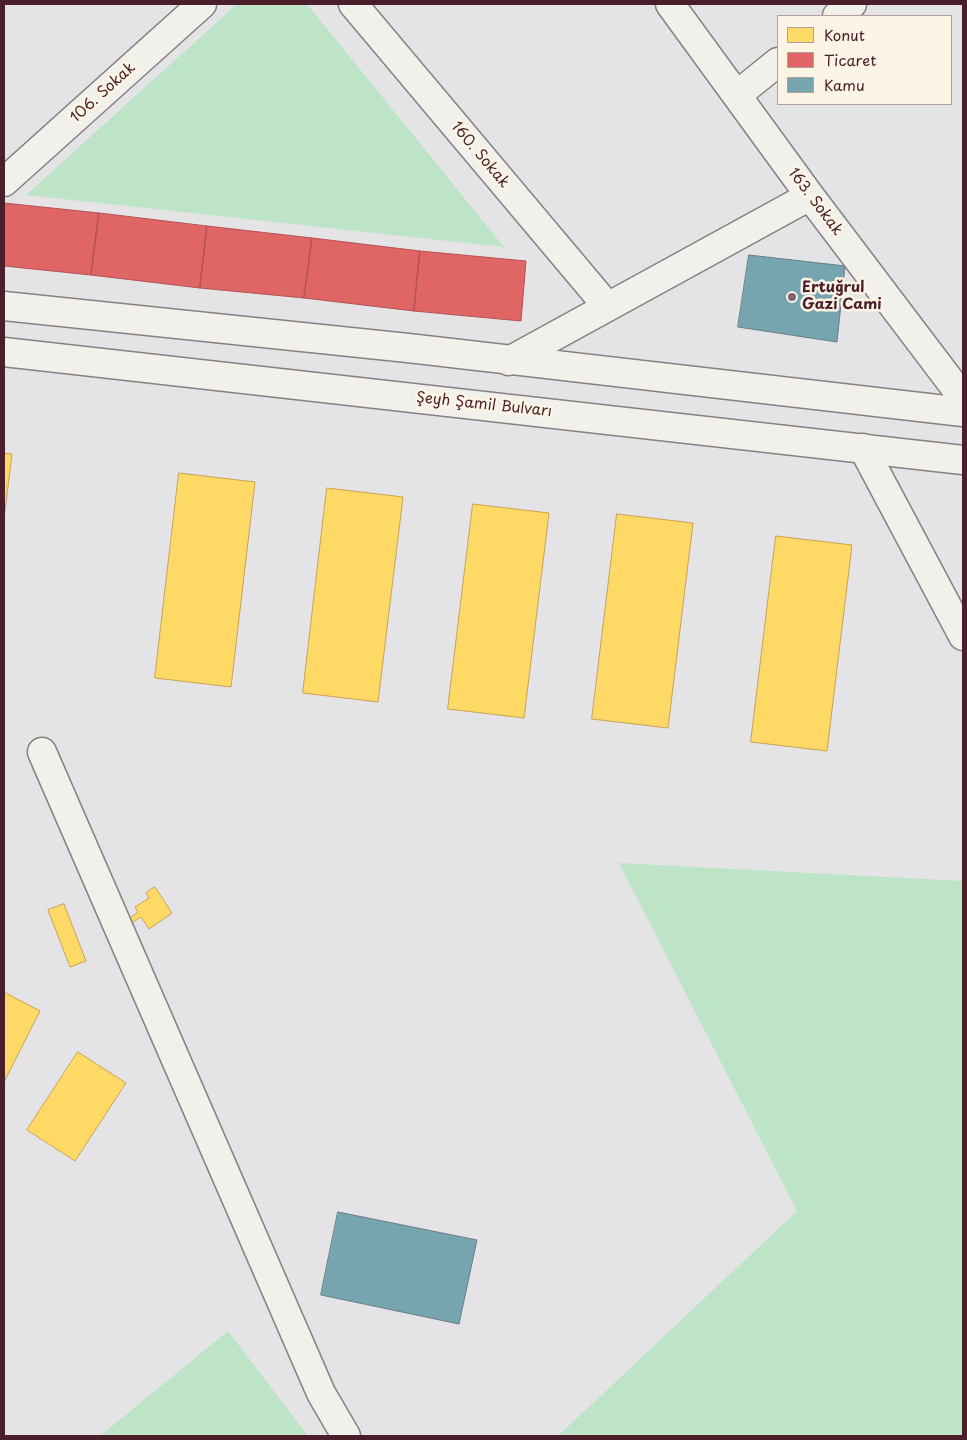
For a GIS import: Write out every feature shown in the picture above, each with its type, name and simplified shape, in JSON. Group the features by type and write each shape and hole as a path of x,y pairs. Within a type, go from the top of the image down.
{"street":[{"name":"106. Sokak","path":"4,182 202,4"},
{"name":"160. Sokak","path":"353,4 608,306"},
{"name":"163. Sokak","path":"670,4 810,196 963,398"},
{"path":"838,15 852,4"},
{"path":"737,94 777,63"},
{"path":"509,361 810,196"},
{"path":"4,306 398,347 963,412"},
{"name":"Şeyh Şamil Bulvarı","path":"4,352 963,460"},
{"path":"863,448 963,636"},
{"path":"42,752 321,1393 346,1436"}],"green space":[{"path":"237,4 307,4 504,247 26,195"},
{"path":"619,863 963,881 963,1436 558,1436 797,1211"},
{"path":"228,1331 308,1436 100,1436"}],"building: Konut":[{"path":"4,453 12,454 4,519"},
{"path":"179,473 255,482 231,687 155,678"},
{"path":"327,488 403,497 378,702 303,693"},
{"path":"473,504 549,513 524,718 448,709"},
{"path":"617,514 693,523 668,728 592,719"},
{"path":"776,536 852,545 827,751 751,742"},
{"path":"155,887 172,913 149,929 141,917 127,926 124,922 138,912 135,907 149,898 146,893"},
{"path":"64,904 86,961 70,967 48,910"},
{"path":"4,992 40,1011 4,1082"},
{"path":"78,1052 126,1083 75,1161 27,1130"}],"building: Ticaret":[{"path":"4,203 99,213 91,275 4,266"},
{"path":"99,213 207,226 200,288 91,275"},
{"path":"207,226 312,238 304,298 200,288"},
{"path":"312,238 420,251 414,311 304,298"},
{"path":"420,251 526,261 521,321 414,311"}],"building: Kamu":[{"name":"Ertuğrul Gazi Cami","path":"749,255 845,266 837,342 738,327"},
{"path":"338,1212 477,1240 459,1324 321,1295"}],"place":[{"name":"Ertuğrul Gazi Cami","path":"792,297"}]}
